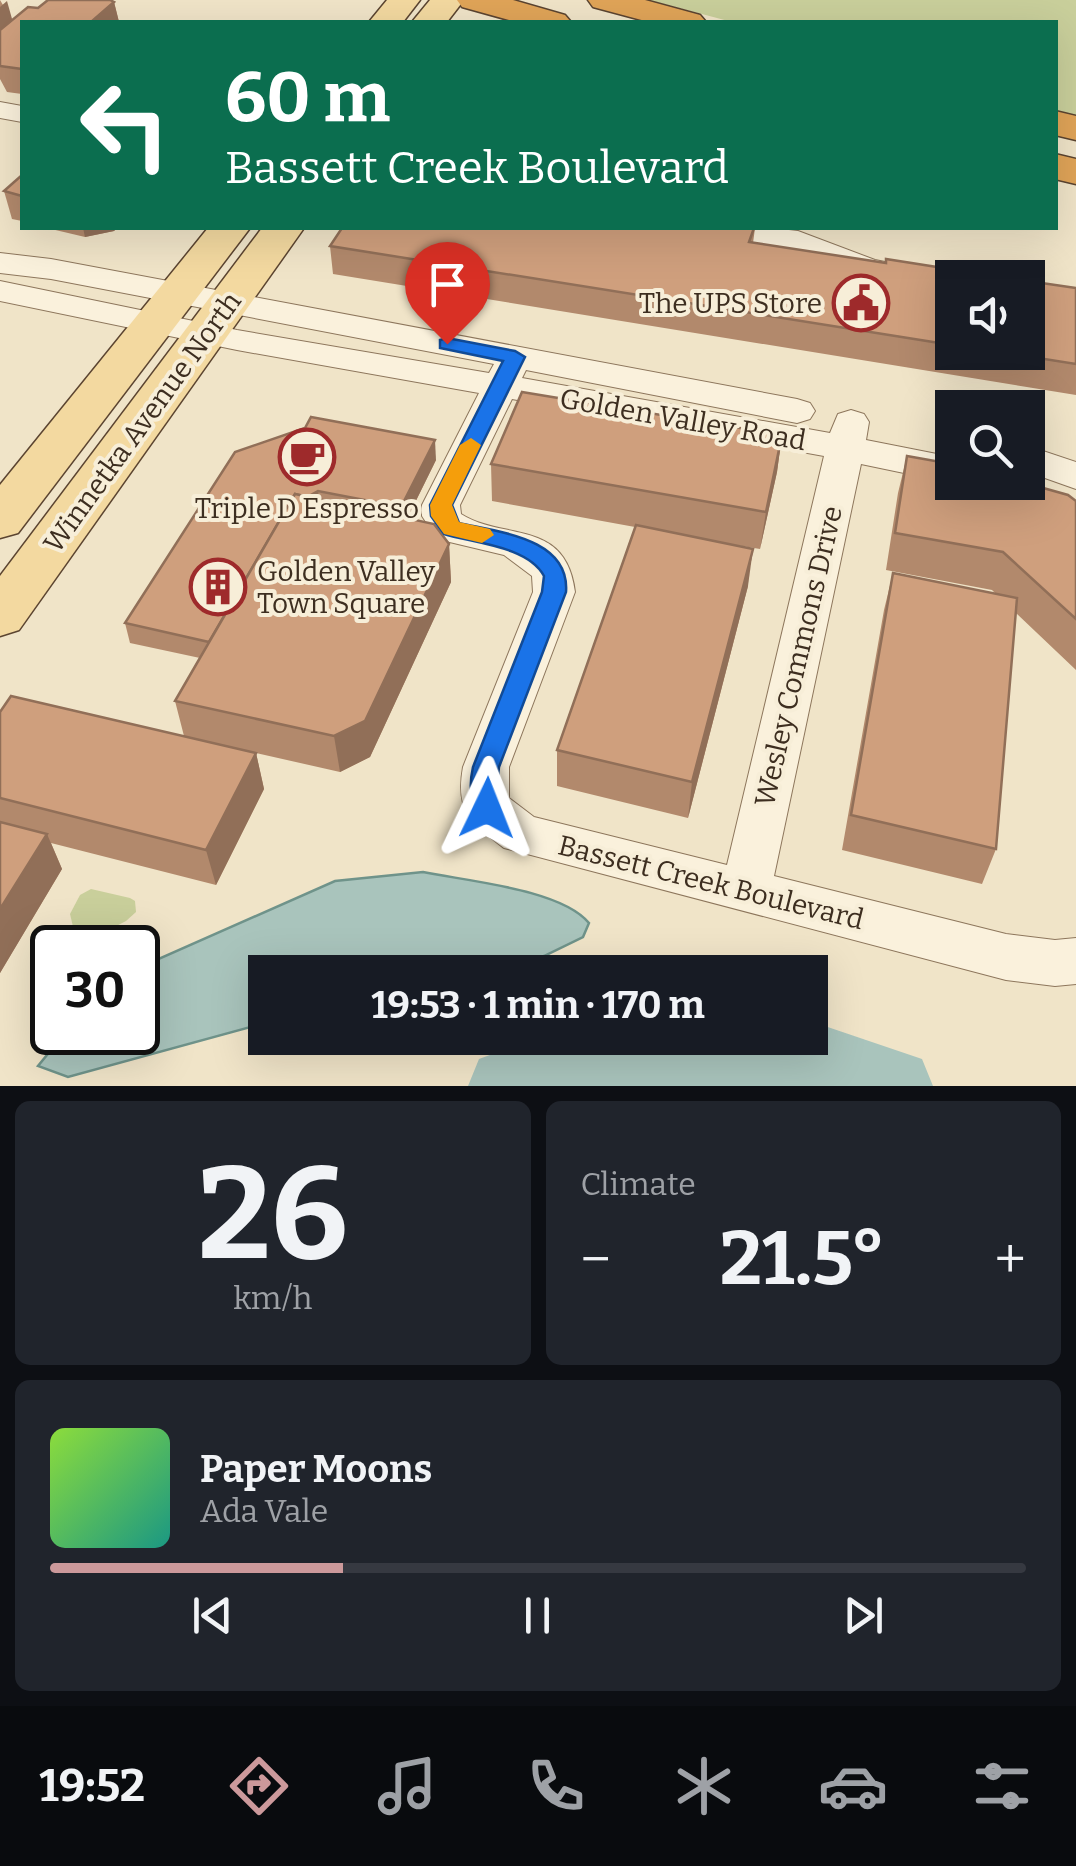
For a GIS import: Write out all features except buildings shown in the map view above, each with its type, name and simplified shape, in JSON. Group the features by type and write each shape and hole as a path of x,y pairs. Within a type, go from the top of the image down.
{"highway":[{"path":"474,0 546,20"},
{"path":"605,0 680,20"}],"main road":[{"path":"388,20 404,0"},
{"path":"431,20 448,0"},
{"name":"Winnetka Avenue North","path":"0,520 226,230"},
{"name":"Winnetka Avenue North","path":"0,616 282,230"}],"street":[{"path":"725,230 798,241 866,268 935,280"},
{"name":"Golden Valley Road","path":"0,263 218,318 848,434 935,441"},
{"name":"Golden Valley Road","path":"0,291 167,307"},
{"name":"Bassett Creek Boulevard","path":"507,372 441,505 442,516 452,529 513,544 536,554 550,564 555,576 554,592 486,767 482,786 487,808 521,834 1006,957 1056,963 1076,960"},
{"name":"Golden Valley Road","path":"848,434 935,464"},
{"name":"Wesley Commons Drive","path":"746,890 848,434"},
{"path":"1045,465 1076,476"},
{"path":"1045,497 1076,508"}],"green space":[{"path":"649,0 1076,0 1076,116 1058,111 1058,20 724,20"},
{"path":"91,889 130,898 135,901 136,912 118,925 73,925 70,914 80,895"}],"water":[{"path":"423,872 536,894 576,911 589,923 583,937 546,955 248,955 248,1028 160,1052 160,958 335,881"},
{"path":"47,1055 148,1055 68,1077 38,1066"}],"waterway":[{"path":"507,1086 688,1053 790,1052 894,1086"}],"slow traffic":[{"path":"471,445 441,505 442,516 452,529 482,535"}],"place":[{"name":"The UPS Store","path":"861,303"},
{"name":"Triple D Espresso","path":"307,457"},
{"name":"Golden Valley Town Square","path":"218,587"}],"route":[{"path":"447,344 515,357 441,505 442,516 452,529 513,544 536,554 550,564 555,576 554,592 486,767 482,786 487,808"}]}
